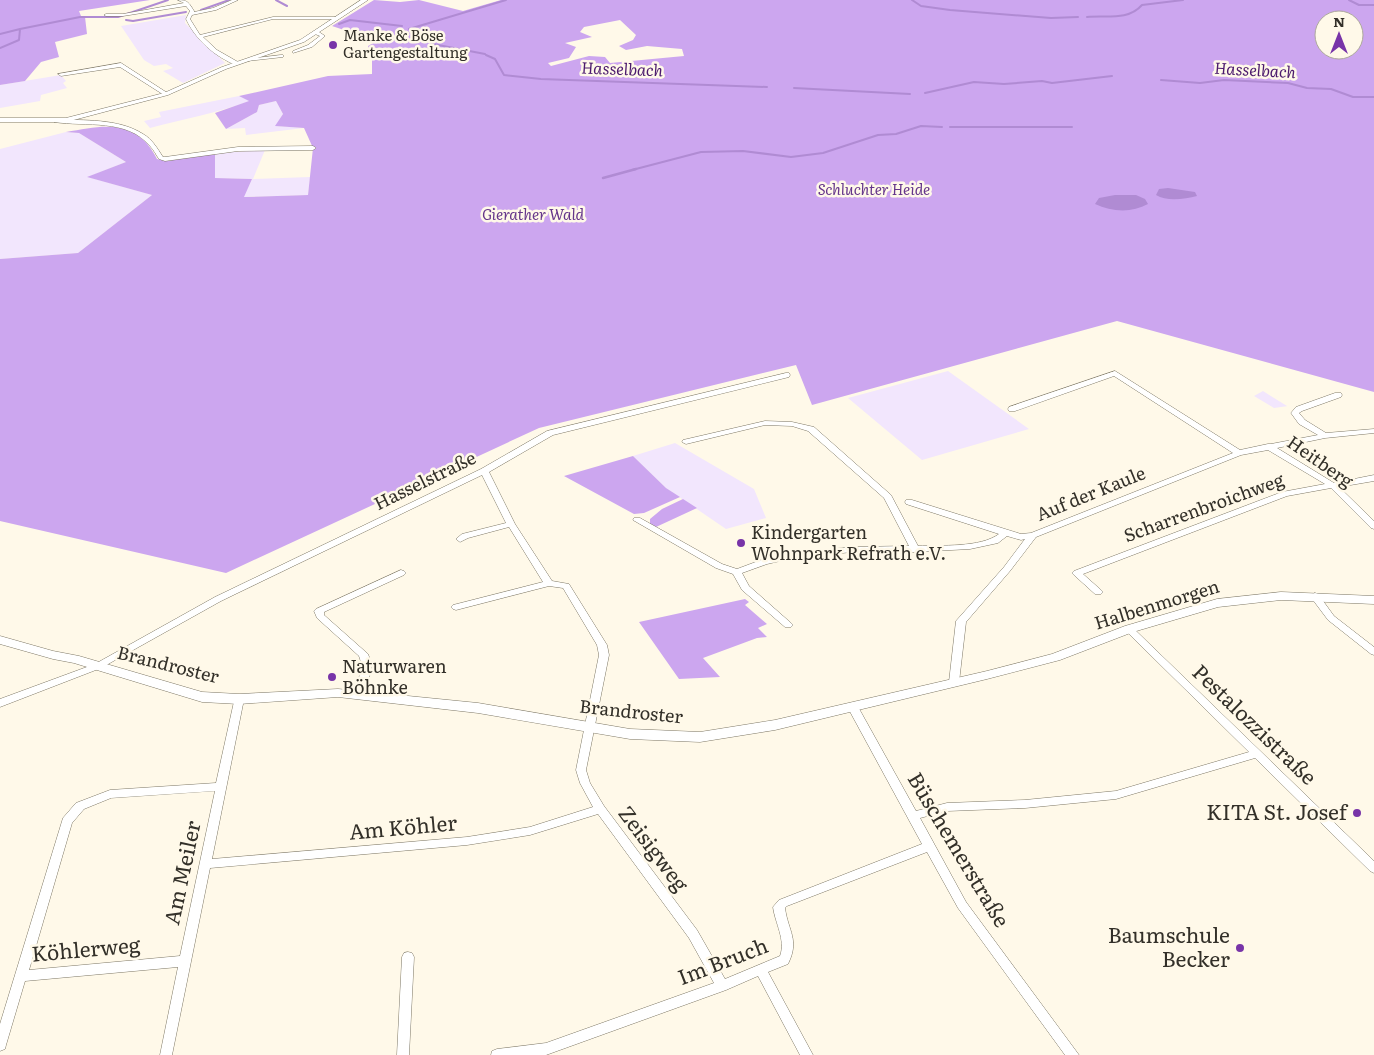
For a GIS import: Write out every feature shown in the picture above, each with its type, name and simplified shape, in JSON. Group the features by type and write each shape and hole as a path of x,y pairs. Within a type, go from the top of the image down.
{"street":[{"path":"180,0 188,4 192,14"},
{"path":"236,0 188,17 190,24 222,57 236,64"},
{"path":"56,121 166,94 236,64 284,48 316,33 365,0"},
{"path":"106,15 121,15 188,4"},
{"path":"201,36 273,18 336,18"},
{"path":"295,52 318,41 323,36 316,33"},
{"path":"247,60 280,56"},
{"path":"61,74 121,65 166,94"},
{"path":"0,120 56,121 127,127 149,140 161,158 165,159 238,149 313,148"},
{"path":"1012,409 1115,373 1239,453"},
{"name":"Hasselstraße","path":"0,703 98,666 218,599 484,470 550,433 786,375"},
{"path":"1325,436 1302,422 1295,413 1299,409 1338,395"},
{"path":"686,442 764,423 792,424 811,429 888,498 913,543 914,549"},
{"name":"Auf der Kaule","path":"954,682 961,621 1007,569 1032,535 1239,453 1325,436 1374,430"},
{"name":"Heitberg","path":"1268,446 1331,484 1374,526"},
{"path":"456,607 549,584 511,524 484,470"},
{"name":"Scharrenbroichweg","path":"1098,592 1077,573 1285,494 1331,484 1374,478"},
{"path":"909,502 1006,533 1021,537 1032,535"},
{"path":"637,520 719,566 736,572 759,564 810,553 914,549 987,543 995,541 1006,533"},
{"path":"460,540 465,536 511,524"},
{"path":"736,572 745,588 788,625"},
{"path":"360,695 367,666 363,654 320,616 319,611 401,573"},
{"name":"Zeisigweg","path":"549,584 566,586 602,645 604,655 581,770 584,783 600,809 693,934 722,986"},
{"path":"1315,596 1331,618 1374,652"},
{"name":"Halbenmorgen","path":"954,682 1056,657 1129,629 1217,603 1250,598 1315,596 1374,600"},
{"name":"Pestalozzistraße","path":"1129,629 1374,868"},
{"name":"Brandroster","path":"0,640 98,666 202,697 239,699 316,693 360,695 478,708 639,735 700,737 746,731 853,708 954,682"},
{"name":"Am Meiler","path":"166,1055 239,699"},
{"name":"Büschemerstraße","path":"853,708 962,905 1073,1055"},
{"path":"912,816 946,808 1025,804 1116,795 1257,754"},
{"name":"Köhlerweg","path":"0,1045 22,976 34,927 72,813 92,800 110,794 221,787"},
{"name":"Am Köhler","path":"206,864 467,841 530,831 600,809"},
{"name":"Im Bruch","path":"497,1055 548,1052 722,986 784,960 789,948 779,907 784,902 929,846"},
{"path":"403,1055 408,957"},
{"name":"Köhlerweg","path":"22,976 184,961"},
{"path":"761,970 807,1055"}],"shaded area":[{"path":"186,15 185,23 225,63 183,83 163,71 173,68 166,64 154,66 144,60 121,26"},
{"path":"61,75 66,81 63,83 67,88 41,95 40,101 0,108 0,85"},
{"path":"239,96 250,101 150,128 144,121 161,117 159,112"},
{"path":"276,101 283,114 276,126 304,128 246,135 245,128 226,129 257,112 259,105"},
{"path":"66,132 79,133 126,162 88,177 152,195 78,253 0,259 0,149"},
{"path":"265,150 253,179 310,177 308,195 243,197 252,179 215,178 215,153"},
{"path":"1168,188 1195,192 1197,196 1182,199 1165,199 1156,195 1159,189"},
{"path":"1115,195 1136,195 1145,199 1148,204 1135,209 1115,210 1095,204 1099,198"},
{"path":"948,371 1029,429 922,460 848,398"},
{"path":"1263,391 1288,406 1274,408 1254,396"},
{"path":"675,443 754,489 766,518 726,529 666,488 633,456"}],"green space":[{"path":"0,0 150,0 79,11 81,16 85,17 87,34 55,42 59,57 41,62 25,81 0,85"},
{"name":"Schluchter Heide","path":"374,0 400,2 419,0 463,11 501,0 1374,0 1374,392 1117,321 812,405 796,365 539,428 226,573 0,521 0,259 78,253 152,195 87,177 126,162 79,133 66,132 106,127 129,131 140,136 157,159 167,161 215,153 215,178 252,179 244,197 308,195 313,148 304,128 275,126 283,114 276,101 259,105 257,112 226,129 215,113 249,101 239,96 328,76 372,74 372,57 368,46 380,39 362,36 332,26","holes":["620,20 636,35 633,40 619,46 626,50 647,46 682,49 684,56 610,63 605,57 589,56 551,66 548,63 569,58 576,47 565,43 592,37 580,32 584,27"]},
{"path":"633,456 666,488 680,497 644,513 634,514 564,476"},
{"path":"683,499 697,508 656,527 650,524 650,519 662,509"},
{"path":"745,599 749,602 745,605 767,624 758,628 767,637 757,638 703,658 720,677 679,679 639,622"}],"waterway":[{"path":"20,29 80,17 118,17 168,0"},
{"name":"Hasselbach","path":"201,10 229,0"},
{"name":"Hasselbach","path":"276,0 287,6"},
{"path":"485,54 433,44 409,29 506,0"},
{"path":"912,0 921,6 950,10 1051,18 1078,17"},
{"path":"1087,17 1123,15 1136,10 1142,5 1183,0"},
{"path":"1349,0 1359,5 1374,5"},
{"name":"Hasselbach","path":"126,20 133,21 186,12"},
{"name":"Hasselbach","path":"339,24 350,20 402,26"},
{"path":"0,34 20,29"},
{"path":"0,48 19,40 20,29"},
{"name":"Hasselbach","path":"486,55 495,59 504,75 541,79 767,87"},
{"name":"Hasselbach","path":"925,93 974,82 1004,84 1042,81 1052,83 1112,76"},
{"name":"Hasselbach","path":"1161,80 1200,83 1224,80 1288,83 1307,88 1331,89 1353,97 1374,97"},
{"name":"Hasselbach","path":"794,88 910,94"},
{"path":"632,170 701,152 743,151 791,157 823,153 878,135 896,134 921,126 942,127"},
{"path":"950,127 1072,127"},
{"path":"603,178 636,169"}],"place":[{"name":"Manke & Böse Gartengestaltung","path":"333,45"},
{"name":"Kindergarten Wohnpark Refrath e.V.","path":"741,543"},
{"name":"Naturwaren Böhnke","path":"332,677"},
{"name":"KITA St. Josef","path":"1357,813"},
{"name":"Baumschule Becker","path":"1240,948"}],"park label":[{"name":"Gierather Wald","path":"533,215"}]}
